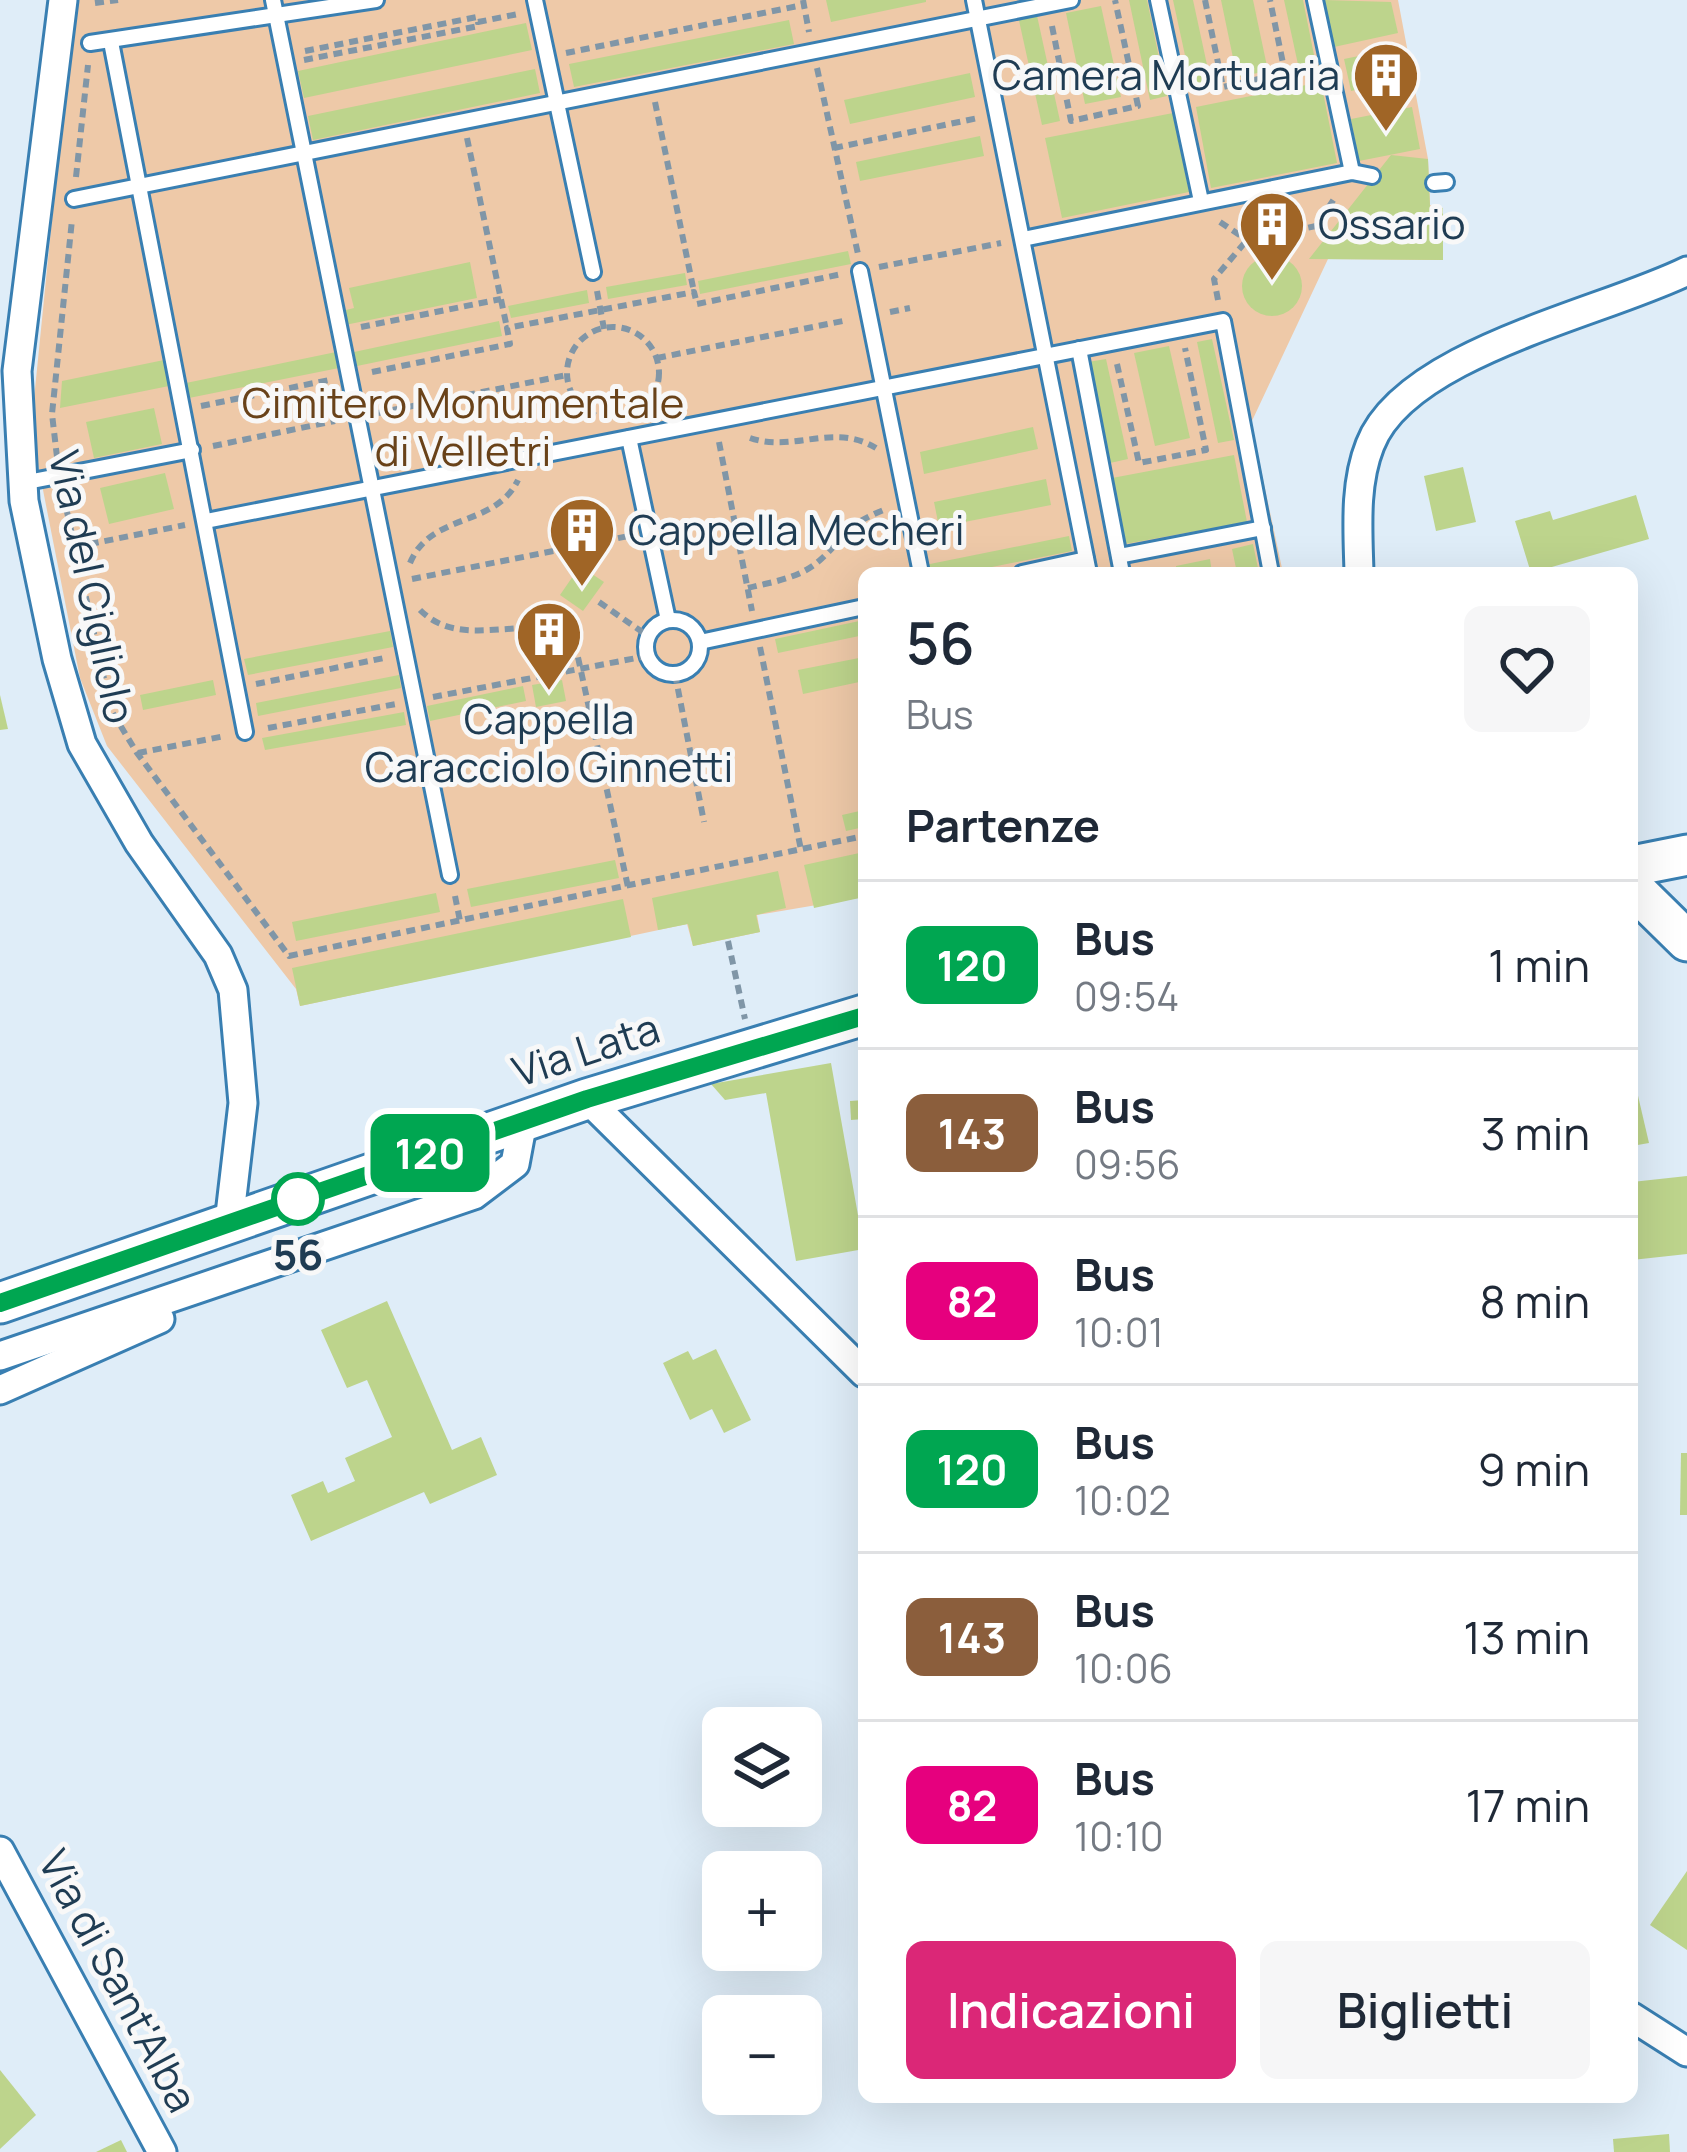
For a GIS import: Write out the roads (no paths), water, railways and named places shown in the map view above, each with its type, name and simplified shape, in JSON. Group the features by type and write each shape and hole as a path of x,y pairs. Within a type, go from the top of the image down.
{"main road":[{"path":"1638,865 1687,856"},
{"path":"1638,893 1687,941"},
{"name":"Via Lata","path":"0,1303 587,1099 858,1018"}],"street":[{"name":"Via del Cigliolo","path":"63,0 17,371 22,483 77,732 101,783 213,946 233,990 242,1103 229,1223"},
{"path":"1359,567 1365,459 1380,423 1401,399 1452,365 1687,271"},
{"path":"587,1099 858,1367"},
{"path":"0,1356 484,1190 515,1164 523,1121"},
{"path":"0,1390 140,1329 209,1288"},
{"name":"Via di Sant'Alba","path":"0,1851 162,2152"},
{"path":"1638,2021 1687,2053"}],"lane":[{"path":"90,44 274,8 376,0"},
{"path":"974,0 1088,566"},
{"path":"74,199 978,19 1010,6 1070,0"},
{"path":"1158,0 1201,202"},
{"path":"1315,0 1352,172"},
{"path":"537,5 595,280"},
{"path":"274,8 450,875"},
{"path":"111,42 245,733"},
{"path":"1023,239 1352,172 1372,176"},
{"path":"860,271 921,567"},
{"path":"206,521 1223,321 1270,567"},
{"path":"1079,349 1121,567"},
{"path":"629,437 668,620"},
{"path":"22,483 192,450"},
{"path":"1119,556 1263,528"},
{"path":"700,642 858,608"},
{"path":"668,620 692,627 700,642 698,660 675,674 651,664 648,636 668,620"}],"place":[{"name":"Camera Mortuaria","path":"1386,134"},
{"name":"Ossario","path":"1272,283"},
{"name":"Cappella Mecheri","path":"582,589"},
{"name":"Cappella Caracciolo Ginnetti","path":"549,693"},
{"name":"56","path":"298,1199"}],"park label":[{"name":"Cimitero Monumentale di Velletri","path":"463,427"}]}
